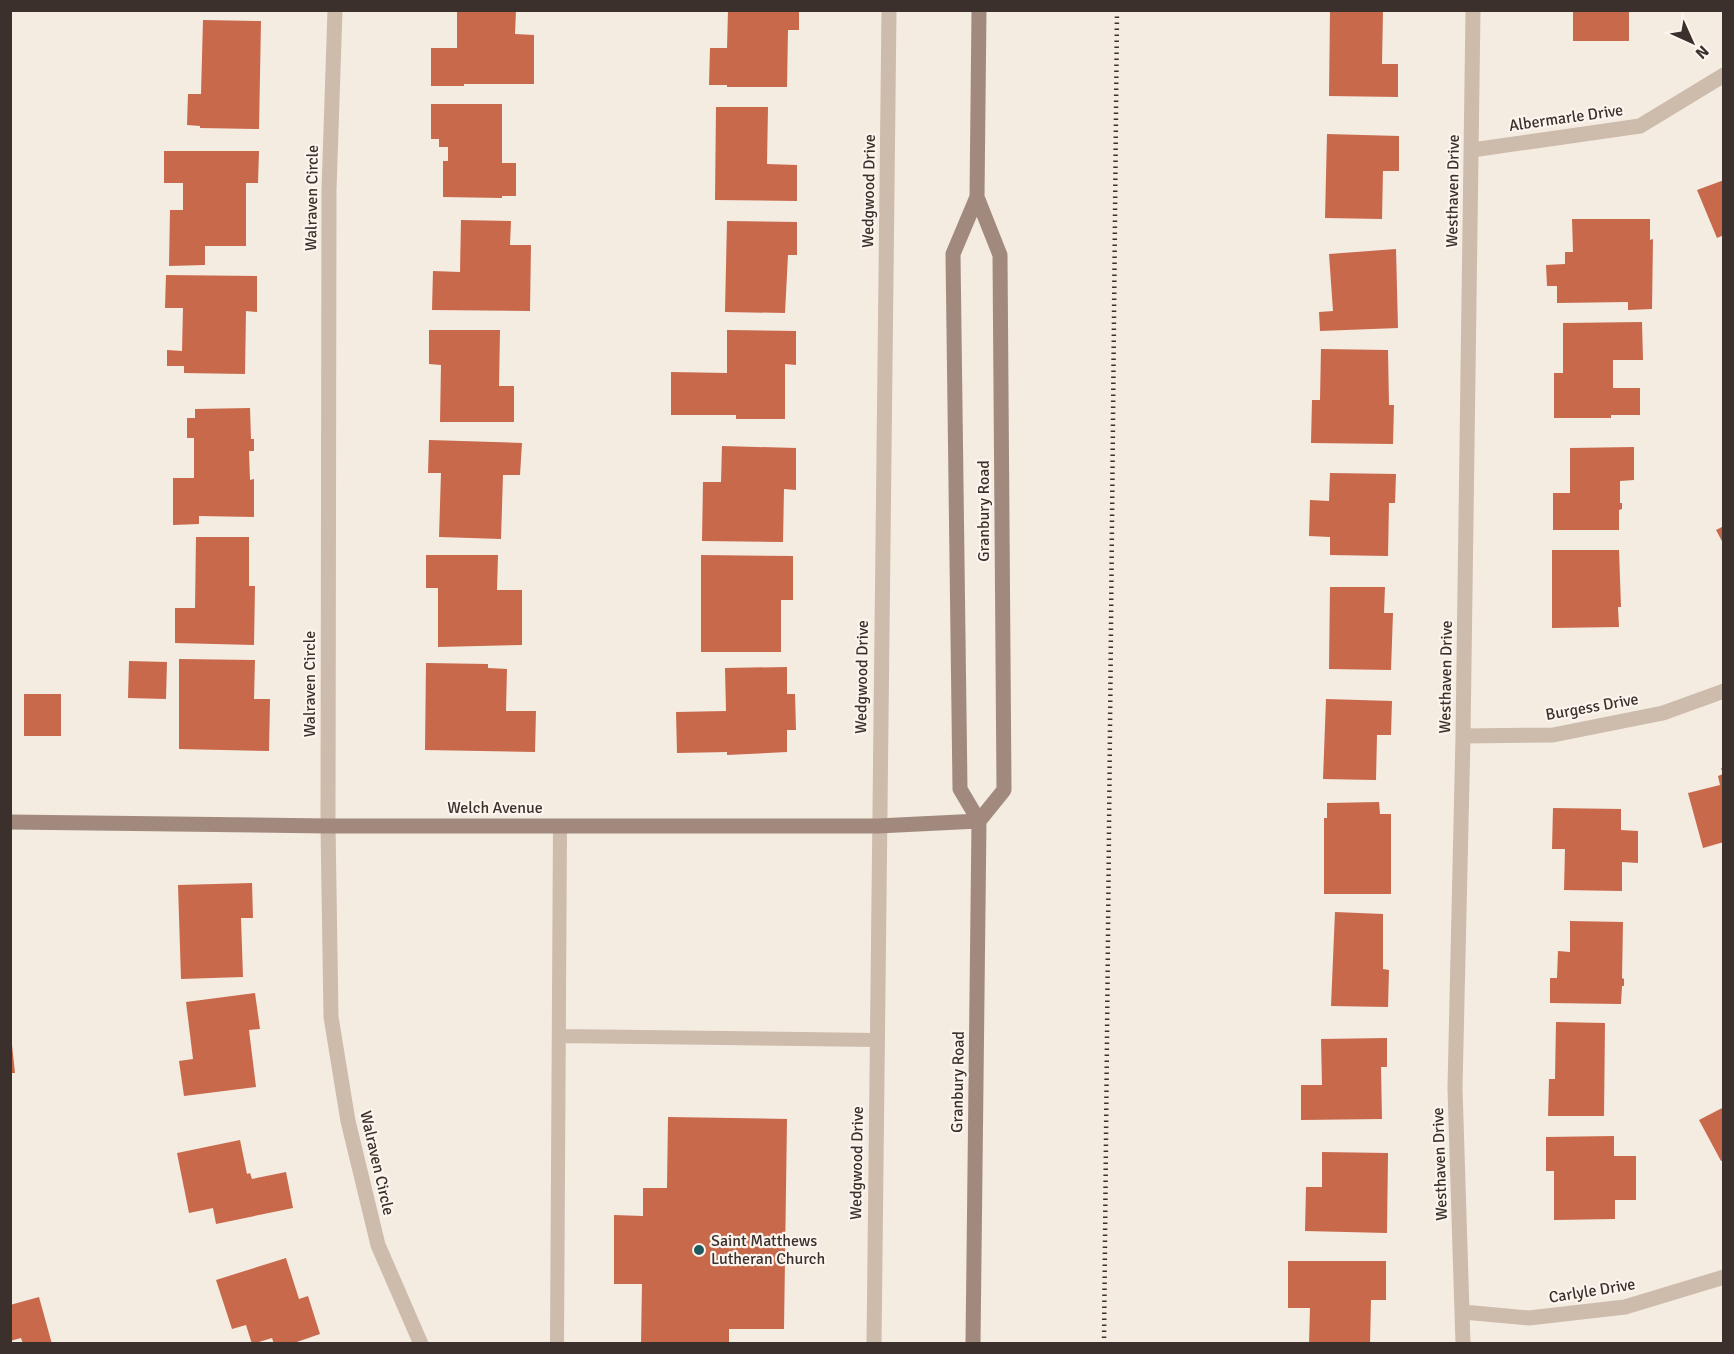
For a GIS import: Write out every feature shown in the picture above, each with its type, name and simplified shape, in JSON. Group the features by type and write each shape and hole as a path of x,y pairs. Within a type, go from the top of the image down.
{"main road":[{"name":"Granbury Road","path":"973,1344 979,821 960,789 953,254 977,197 979,10"},
{"name":"Granbury Road","path":"977,197 1000,255 1004,778 1004,790 979,821"},
{"name":"Welch Avenue","path":"10,822 328,826 878,826 979,821"}],"street":[{"name":"Walraven Circle","path":"335,10 329,190 328,826 331,1017 348,1121 378,1245 421,1344"},
{"name":"Wedgwood Drive","path":"874,1344 878,826 889,10"},
{"name":"Westhaven Drive","path":"1463,1344 1455,1088 1463,736 1473,10"},
{"name":"Albermarle Drive","path":"1472,150 1640,126 1724,75"},
{"name":"Burgess Drive","path":"1463,736 1553,735 1663,713 1724,691"},
{"name":"Carlyle Drive","path":"1463,1312 1529,1318 1625,1307 1724,1277"}],"lane":[{"path":"557,1344 560,826"},
{"path":"560,1036 877,1040"}],"building":[{"path":"457,10 516,10 515,34 534,35 534,84 431,86 431,48 457,48"},
{"path":"728,10 799,10 799,30 788,30 787,87 709,85 710,48 727,48"},
{"path":"1573,10 1629,10 1629,41 1573,41"},
{"path":"1330,11 1383,11 1382,64 1398,64 1398,97 1329,96"},
{"path":"203,20 261,21 259,129 200,128 200,126 187,125 188,94 201,94"},
{"path":"431,104 502,104 502,163 516,163 516,196 502,196 502,198 443,197 443,161 448,161 448,147 439,147 439,139 431,139"},
{"path":"716,107 768,107 767,164 797,165 797,201 715,200"},
{"path":"1327,134 1399,136 1399,171 1383,171 1382,219 1325,218"},
{"path":"164,151 259,151 258,183 246,183 246,246 205,246 205,265 169,266 170,210 183,210 183,183 164,183"},
{"path":"1724,180 1724,235 1717,238 1697,190"},
{"path":"1572,219 1650,219 1650,240 1653,239 1652,309 1628,310 1628,302 1557,303 1557,286 1547,286 1546,265 1565,264 1565,252 1573,252"},
{"path":"461,220 511,221 510,245 531,245 530,311 432,310 433,271 460,272"},
{"path":"727,221 797,222 797,255 788,255 785,313 725,312"},
{"path":"1396,249 1398,328 1320,331 1319,312 1333,311 1329,254"},
{"path":"166,275 257,276 257,312 246,311 245,374 184,373 184,366 167,366 167,350 182,351 183,308 165,308"},
{"path":"1642,322 1643,360 1613,360 1613,388 1640,388 1640,415 1611,415 1611,418 1554,418 1554,373 1563,373 1563,323"},
{"path":"429,330 500,330 499,386 514,386 514,422 440,422 441,365 429,364"},
{"path":"727,330 796,331 796,365 785,364 785,419 736,419 736,415 671,415 671,372 727,373"},
{"path":"1321,349 1388,350 1389,405 1394,405 1393,444 1311,443 1312,400 1320,400"},
{"path":"250,408 251,439 254,439 254,451 249,451 250,480 254,479 254,517 199,516 199,524 173,525 173,478 194,478 194,438 187,438 187,418 195,418 195,409"},
{"path":"429,440 522,443 520,475 503,475 501,539 439,537 441,473 428,473"},
{"path":"722,446 796,448 796,490 784,489 783,542 702,541 703,482 721,482"},
{"path":"1634,447 1634,480 1620,481 1622,509 1619,510 1619,530 1553,530 1553,493 1570,493 1570,448"},
{"path":"1330,473 1396,474 1395,503 1389,503 1388,556 1330,555 1330,537 1309,536 1310,500 1329,501"},
{"path":"1724,526 1724,545 1716,530"},
{"path":"196,537 249,537 249,586 255,586 254,645 175,643 175,608 195,608"},
{"path":"1552,550 1619,550 1621,607 1618,607 1619,627 1552,628"},
{"path":"426,555 498,555 497,590 522,590 522,645 438,647 438,588 426,588"},
{"path":"701,555 793,556 793,600 781,600 781,652 701,652"},
{"path":"1330,587 1385,587 1384,613 1393,613 1391,670 1329,669"},
{"path":"179,659 255,660 254,699 270,699 269,751 179,749"},
{"path":"129,661 167,662 166,699 128,698"},
{"path":"426,663 488,664 488,668 507,669 506,711 536,711 535,752 425,750"},
{"path":"787,667 787,694 795,694 796,730 787,730 787,752 727,755 727,752 677,753 676,712 726,711 725,668"},
{"path":"24,694 61,694 61,736 24,736"},
{"path":"1326,699 1392,701 1391,735 1377,735 1376,780 1323,779"},
{"path":"1721,768 1724,768 1724,842 1703,848 1688,793 1720,785 1718,776 1723,774"},
{"path":"1379,802 1380,814 1391,814 1391,894 1324,894 1324,818 1327,818 1327,803"},
{"path":"1553,808 1621,809 1621,830 1638,831 1638,863 1622,862 1622,891 1564,890 1565,849 1552,849"},
{"path":"252,883 253,918 241,918 243,977 181,979 178,885"},
{"path":"1335,912 1383,914 1383,969 1389,970 1388,1007 1331,1006"},
{"path":"1570,921 1623,922 1622,978 1624,986 1622,986 1621,1004 1550,1003 1550,978 1557,978 1558,951 1570,952"},
{"path":"255,993 260,1029 249,1030 256,1087 184,1096 179,1061 193,1059 186,1002"},
{"path":"1556,1022 1605,1023 1604,1116 1548,1116 1549,1079 1555,1079"},
{"path":"1387,1038 1387,1067 1381,1067 1382,1119 1301,1120 1301,1085 1322,1085 1321,1039"},
{"path":"10,1045 12,1045 15,1073 10,1073"},
{"path":"1724,1107 1724,1160 1721,1161 1699,1120"},
{"name":"Saint Matthews Lutheran Church","path":"668,1117 787,1119 784,1329 729,1329 729,1344 641,1344 642,1284 614,1284 614,1215 643,1216 643,1188 667,1188"},
{"path":"1614,1136 1614,1156 1636,1156 1636,1200 1615,1200 1615,1219 1554,1220 1554,1171 1546,1171 1546,1137"},
{"path":"240,1140 247,1174 250,1173 252,1179 286,1172 293,1208 216,1224 213,1208 189,1213 177,1153"},
{"path":"1322,1152 1388,1153 1387,1233 1305,1231 1306,1187 1322,1187"},
{"path":"286,1258 299,1299 308,1296 320,1334 291,1344 274,1344 272,1338 252,1344 246,1325 232,1329 216,1280"},
{"path":"1288,1261 1386,1261 1386,1300 1371,1300 1370,1344 1309,1344 1310,1308 1288,1308"},
{"path":"39,1297 52,1344 23,1344 21,1338 10,1341 10,1305"}],"railway":[{"path":"1104,1344 1117,10"}],"place":[{"name":"Saint Matthews Lutheran Church","path":"699,1250"}]}
